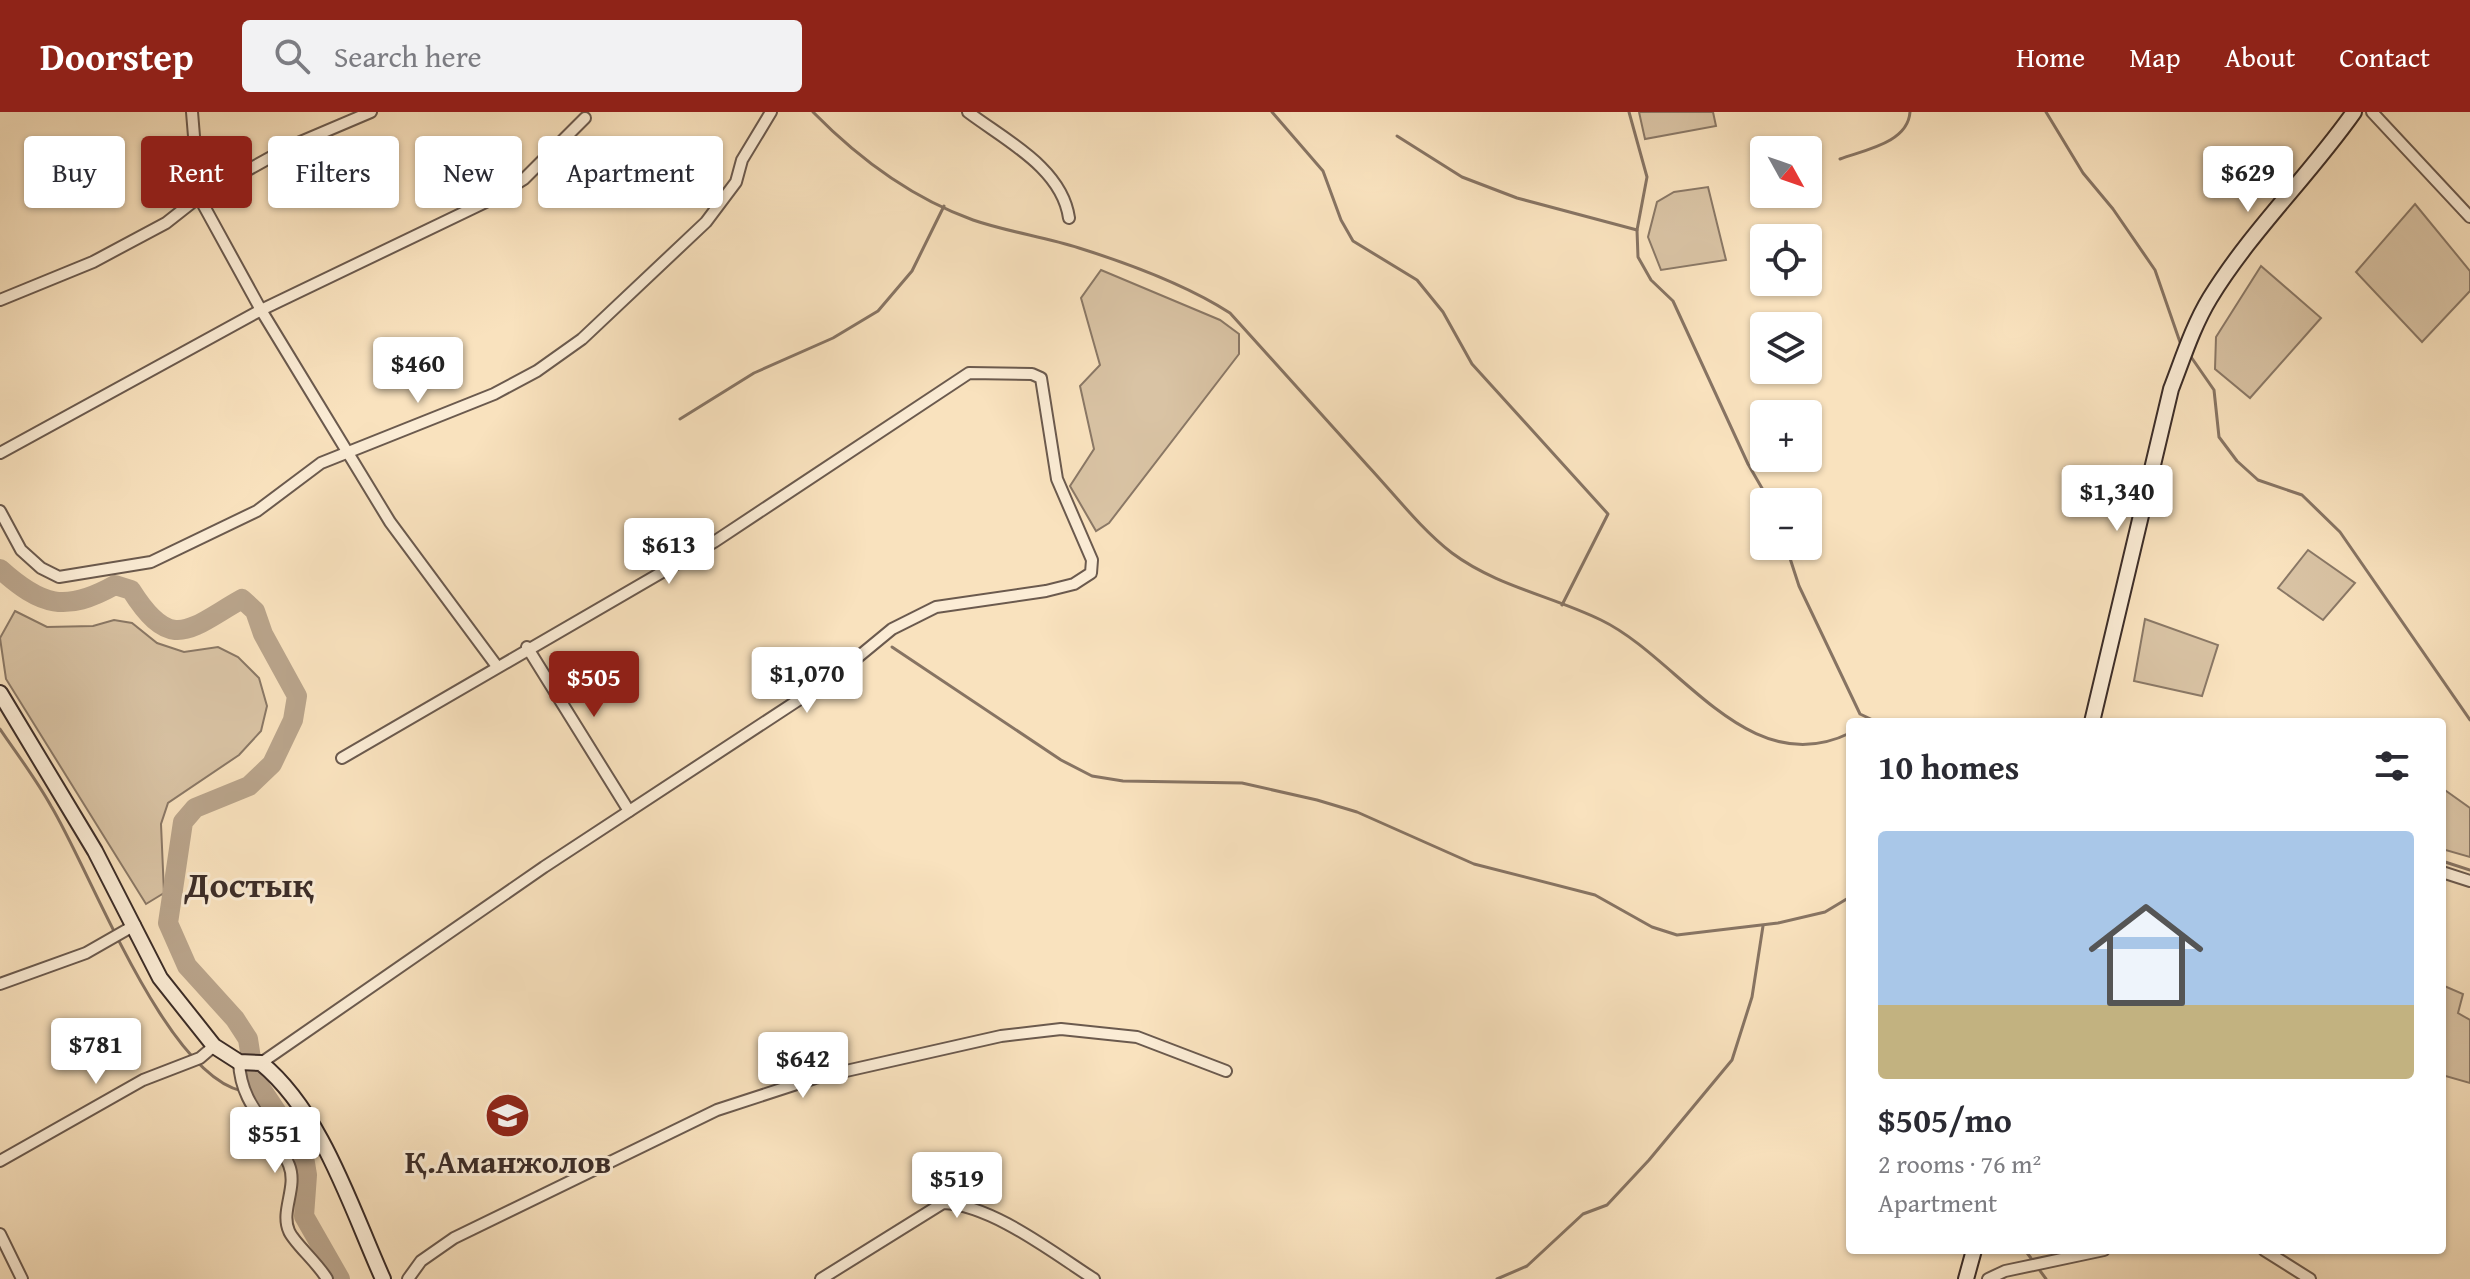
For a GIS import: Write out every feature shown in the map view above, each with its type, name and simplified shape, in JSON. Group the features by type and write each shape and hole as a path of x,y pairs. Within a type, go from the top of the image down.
{"main road":[{"path":"2093,718 2171,389 2186,350 2209,300 2235,260 2354,112"},
{"path":"0,693 135,925 160,978 214,1046 239,1062 261,1063 296,1098 316,1131 383,1279"},
{"path":"1966,1279 1973,1254"}],"street":[{"path":"192,112 194,136"},
{"path":"252,168 291,146 371,112"},
{"path":"0,511 21,550 41,568 59,577 151,562 257,511 321,463 494,394 537,371 582,339 706,222 736,182 742,160 771,112"},
{"path":"968,112 1050,174 1067,200 1069,218"},
{"path":"2372,112 2470,217"},
{"path":"0,453 261,310 492,199 524,179 585,118"},
{"path":"0,300 93,262 166,223 185,208"},
{"path":"205,208 261,310 350,451 390,522 496,665"},
{"path":"261,1063 629,811 835,676 903,623 936,607 1046,591 1074,584 1091,573 1092,560 1057,479 1041,378 1032,374 969,373 714,542 496,665 342,758"},
{"path":"527,647 629,811"},
{"path":"2446,873 2470,881"},
{"path":"0,984 86,953 135,925"},
{"path":"408,1279 421,1261 454,1238 717,1110 815,1078 1001,1036 1061,1029 1137,1037 1226,1071"},
{"path":"0,1161 143,1080 200,1058 214,1046"},
{"path":"239,1062 240,1084 248,1102 290,1167 294,1186 287,1217 289,1232 316,1260 327,1279"},
{"path":"821,1279 943,1203 963,1203 1027,1236 1094,1279"},
{"path":"0,1234 22,1279"},
{"path":"1988,1279 2005,1271 2085,1254"},
{"path":"2270,1254 2310,1279"}],"shaded area":[{"path":"1639,112 1713,112 1716,126 1645,139"},
{"path":"1708,187 1726,260 1661,270 1648,237 1657,202 1674,192"},
{"path":"2415,204 2470,271 2470,291 2422,342 2356,272"},
{"path":"2261,266 2321,318 2250,398 2215,369 2216,337"},
{"path":"1101,270 1220,320 1239,334 1239,354 1109,523 1096,531 1070,486 1094,449 1080,386 1100,365 1081,298"},
{"path":"2308,550 2355,583 2323,620 2278,588"},
{"path":"15,611 47,627 93,626 114,620 132,623 157,643 184,652 218,647 238,657 259,678 267,706 261,731 239,755 168,803 161,824 164,893 146,904 6,679 0,638"},
{"path":"2145,619 2218,645 2202,696 2134,681"},
{"path":"2446,791 2470,808 2470,857 2446,850"},
{"path":"2446,987 2463,994 2458,1013 2470,1020 2470,1083 2446,1076"}],"waterway":[{"path":"813,112 867,161 907,188 950,211 1137,268 1195,293 1230,313 1419,523 1469,564 1601,620 1630,638 1717,710 1747,729 1779,742 1813,744 1846,734"},
{"path":"1272,112 1323,171 1341,220 1353,241 1417,280 1443,312 1472,364 1608,514 1562,605"},
{"path":"1629,112 1647,177 1637,230 1638,257 1651,280 1673,301 1762,488"},
{"path":"1840,159 1893,138 1902,131 1910,112"},
{"path":"2046,112 2083,173 2113,209 2155,270 2181,345"},
{"path":"1397,136 1462,177 1517,198 1637,230"},
{"path":"680,419 754,373 833,338 878,311 912,271 944,206"},
{"path":"2189,354 2214,390 2219,437 2237,461 2258,480 2302,495 2340,532 2470,720"},
{"path":"1791,560 1799,586 1860,714 1868,718"},
{"path":"0,569 28,591 54,601 82,600 115,585 131,590 145,610 158,623 170,629 182,630 195,626 242,599 255,611 263,634 297,696 293,720 272,764 249,786 195,808 183,822 168,923 187,966 235,1019 248,1039 254,1078 303,1151 307,1175 304,1216 340,1279"},
{"path":"892,647 1061,760 1092,776 1123,781 1242,783 1317,800 1357,812 1474,864 1595,895 1652,927 1677,935 1778,923 1825,912 1846,899"},
{"path":"0,729 33,776 68,836 109,921 158,1011 185,1049 213,1077 242,1091"},
{"path":"2446,862 2470,870"},
{"path":"1497,1279 1527,1266 1583,1214 1607,1205 1649,1160 1732,1060 1752,997 1763,926"},
{"path":"250,1093 266,1096"},
{"path":"2028,1254 2046,1279"}],"place":[{"name":"Қ.Аманжолов","path":"508,1115"}],"district":[{"name":"Достық","path":"249,884"}]}
